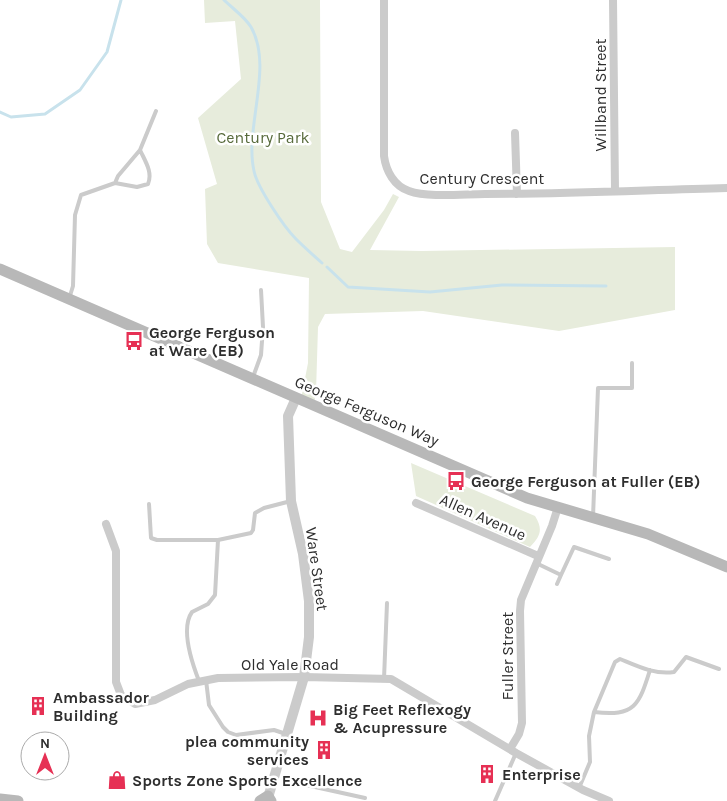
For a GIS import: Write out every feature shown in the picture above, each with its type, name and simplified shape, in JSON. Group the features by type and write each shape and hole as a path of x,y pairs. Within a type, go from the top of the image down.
{"main road":[{"name":"George Ferguson Way","path":"0,269 527,498 648,534 727,567"},
{"path":"0,799 18,801"}],"street":[{"name":"Century Crescent","path":"384,0 384,156 393,179 407,190 416,193 518,194 727,188"},
{"name":"Willband Street","path":"613,0 615,190"},
{"path":"515,133 518,194"},
{"name":"Ware Street","path":"266,800 304,676 309,637 309,602 303,554 291,501 288,416 296,398"},
{"name":"Allen Avenue","path":"416,503 537,559"},
{"name":"Fuller Street","path":"513,751 522,723 520,611 524,593 558,507"},
{"name":"Old Yale Road","path":"106,524 116,551 116,682 121,695 135,704 155,700 188,684 218,678 304,676 391,679 513,751 579,788 608,801"}],"lane":[{"path":"116,183 118,176 140,150 156,111"},
{"path":"69,299 73,286 75,215 81,195 116,183 137,187 148,184 151,178 150,172 140,150"},
{"path":"252,379 261,355 263,327 261,290"},
{"path":"593,517 598,388 632,388 632,363"},
{"path":"149,504 151,538 156,540 218,540 251,533 255,513 264,508 291,501"},
{"path":"218,540 215,595 208,604 192,612 189,616 190,658 203,681 209,705 228,732 236,735 274,730 287,734"},
{"path":"557,584 574,547 609,559"},
{"path":"537,559 561,575"},
{"path":"384,679 387,603"},
{"path":"579,788 590,762 589,736 594,712 615,662 620,659 650,670 666,673 674,672 686,658 719,669"},
{"path":"594,712 612,714 634,706 641,698 650,670"},
{"path":"496,801 513,751"},
{"path":"306,785 365,798"}],"green space":[{"name":"Century Park","path":"204,0 320,0 321,202 340,249 352,252 384,210 393,194 399,197 370,250 422,251 675,247 675,310 559,331 423,311 325,314 318,327 314,404 301,399 308,363 309,278 218,263 207,244 205,189 217,184 198,118 241,79 235,21 205,23"},
{"path":"411,463 535,516 540,529 539,536 530,547 416,496"}],"waterway":[{"path":"0,112 11,117 45,114 80,90 107,52 121,0"},
{"path":"224,0 248,23 257,43 260,60 252,154 256,178 265,196 285,226 322,263"},
{"path":"327,267 348,287 430,292 502,285 606,286"}],"place":[{"name":"George Ferguson at Ware (EB)","path":"134,341"},
{"name":"George Ferguson at Fuller (EB)","path":"456,481"},
{"name":"Ambassador Building","path":"38,706"},
{"name":"Big Feet Reflexogy & Acupressure","path":"318,718"},
{"name":"plea community services","path":"324,750"},
{"name":"Enterprise","path":"487,774"},
{"name":"Sports Zone Sports Excellence","path":"117,780"}]}
